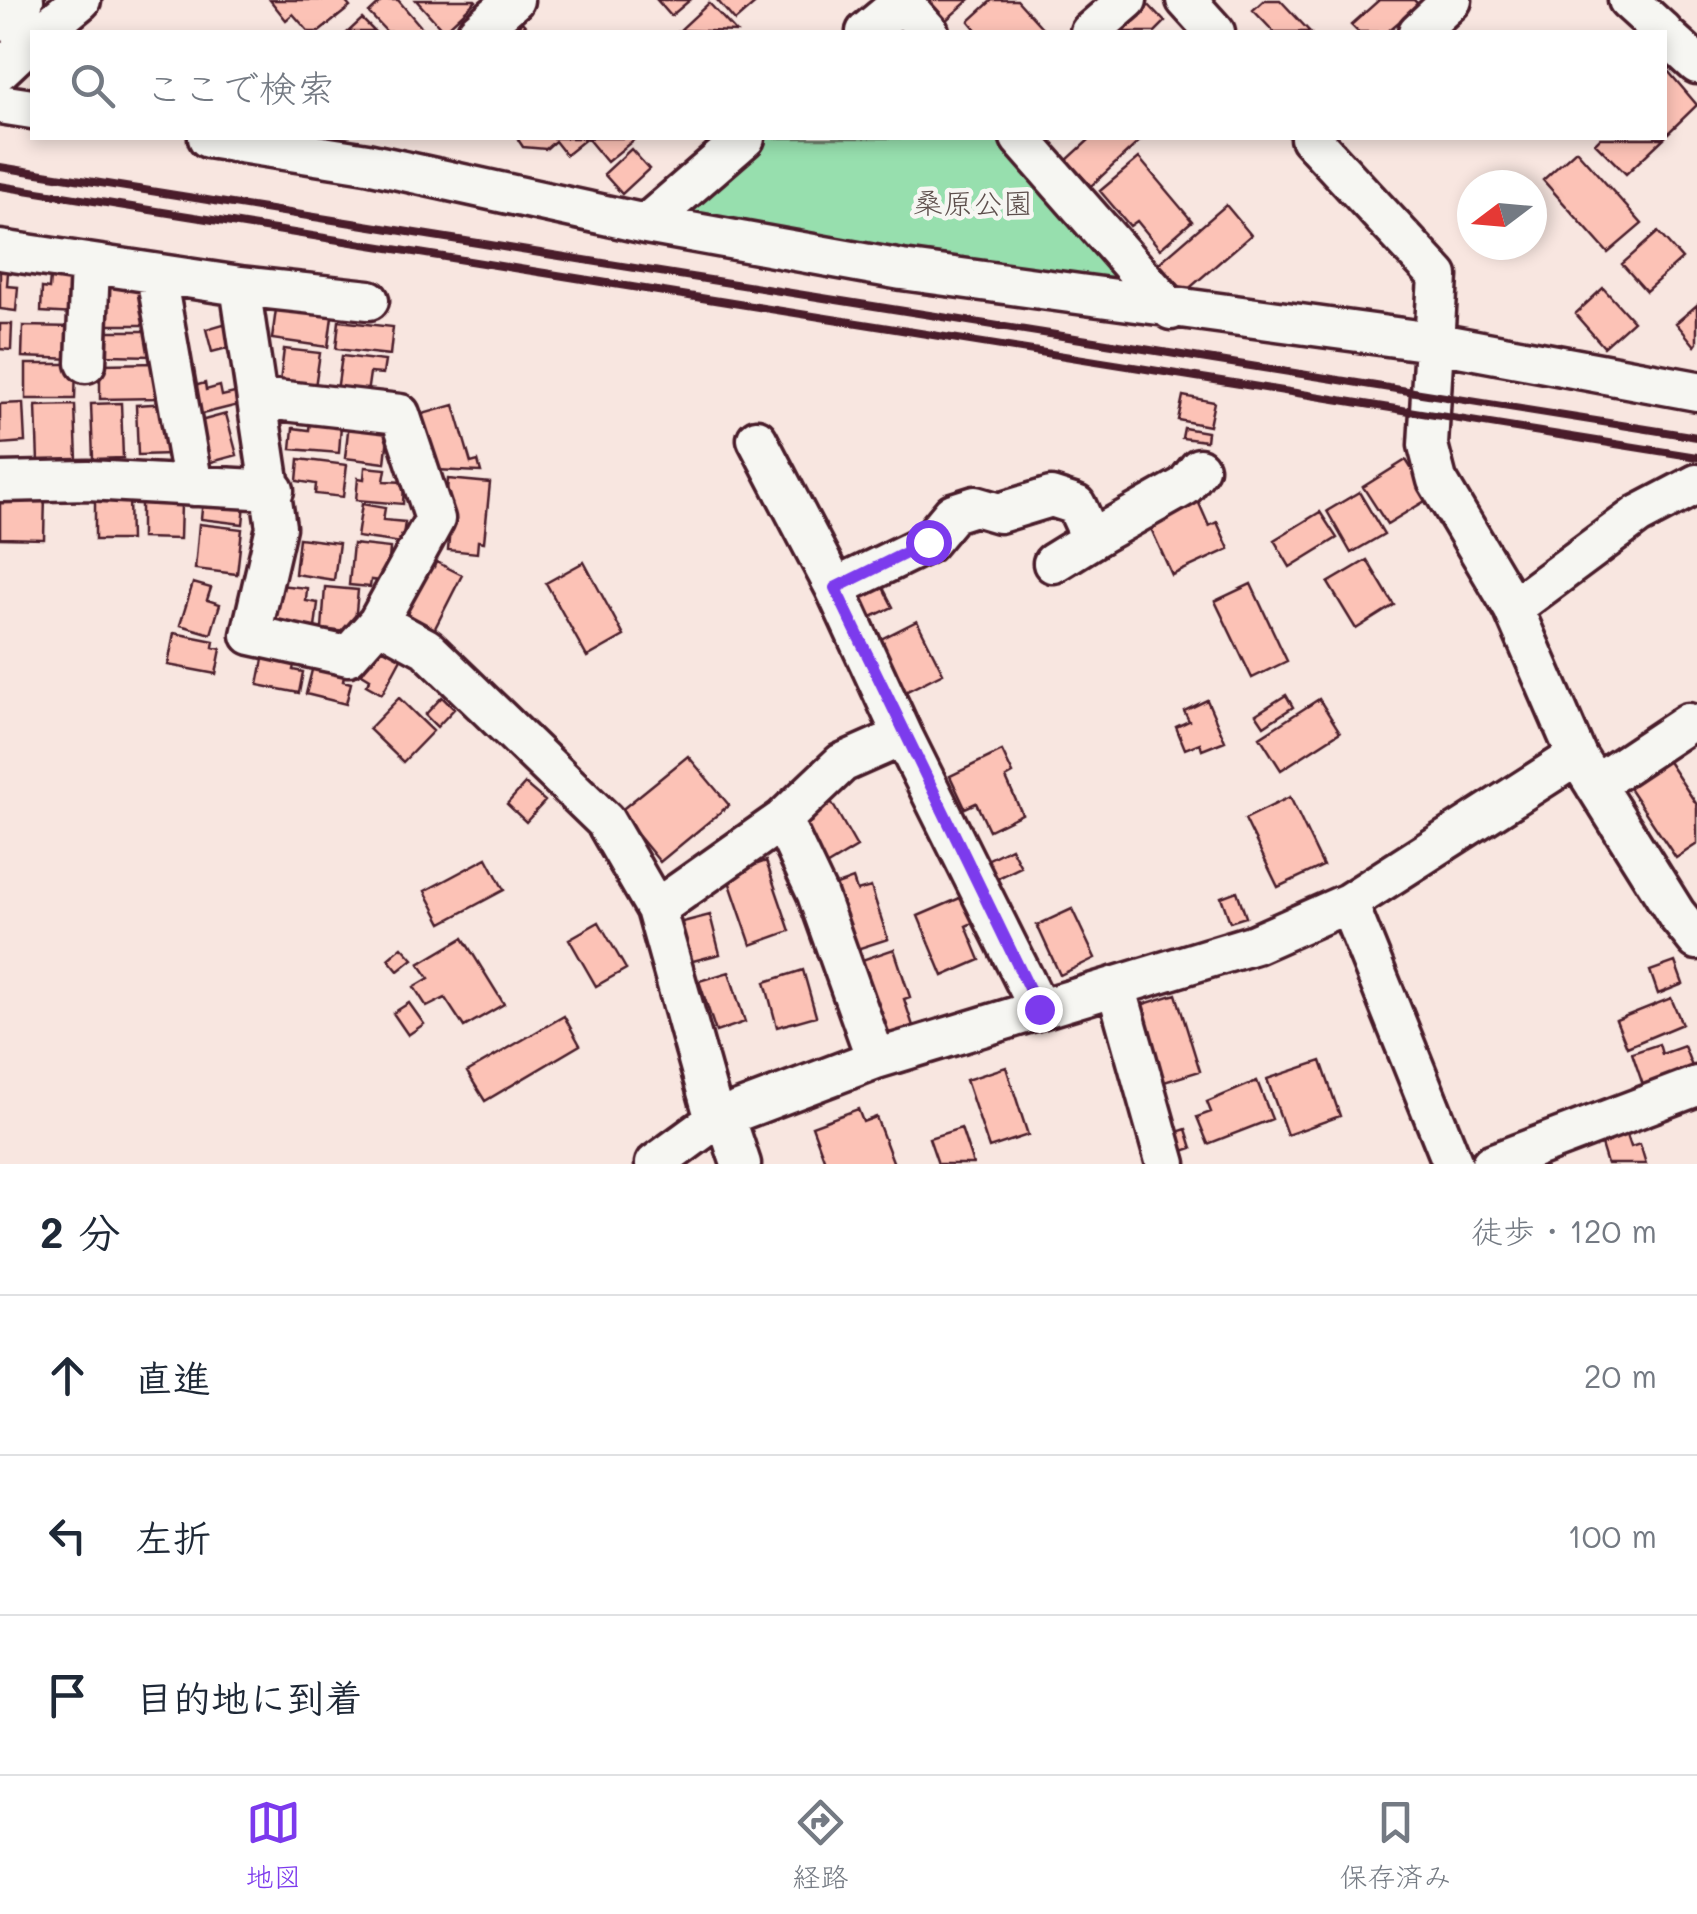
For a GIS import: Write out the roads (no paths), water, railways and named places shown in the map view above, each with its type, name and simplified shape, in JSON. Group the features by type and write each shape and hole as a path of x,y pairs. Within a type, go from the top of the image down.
{"street":[{"path":"0,22 24,0"},
{"path":"44,30 81,0"},
{"path":"480,30 514,0"},
{"path":"1092,30 1127,0"},
{"path":"1186,0 1213,30"},
{"path":"1420,30 1452,0"},
{"path":"1628,0 1661,30"},
{"path":"868,30 901,1 926,30"},
{"path":"1667,36 1697,64"},
{"path":"0,70 30,42"},
{"path":"0,104 30,109"},
{"path":"236,140 348,148 646,224 902,270 1171,310 1432,342 1697,391"},
{"path":"646,224 744,140"},
{"path":"1022,140 1171,310"},
{"path":"1312,140 1438,276 1428,445 1436,480 1513,608 1586,770 1676,914 1697,940"},
{"path":"0,250 156,275 368,300"},
{"path":"86,363 90,265"},
{"path":"156,275 193,486"},
{"path":"240,286 258,398 274,490 276,527 252,635 348,656 378,622 435,519 400,414 258,398"},
{"path":"757,439 835,588 903,736 1039,1009"},
{"path":"1053,563 1185,486 1199,468"},
{"path":"0,482 88,480 274,490"},
{"path":"1513,608 1638,515 1697,484"},
{"path":"835,588 928,542 953,512 975,506 999,513 1051,497 1076,505 1086,527 1100,534"},
{"path":"378,622 426,648 605,822 656,909 720,1118 741,1164"},
{"path":"655,1164 720,1118 876,1059 1255,944 1348,903 1586,770 1688,723"},
{"path":"656,909 782,820 842,763 903,736"},
{"path":"782,820 817,894 876,1059"},
{"path":"1348,903 1453,1164"},
{"path":"1116,986 1166,1164"},
{"path":"1491,1164 1697,1086"}],"railway":[{"path":"0,167 1697,437"},
{"path":"0,186 1697,457"}],"park label":[{"name":"桑原公園","path":"973,202"}]}
